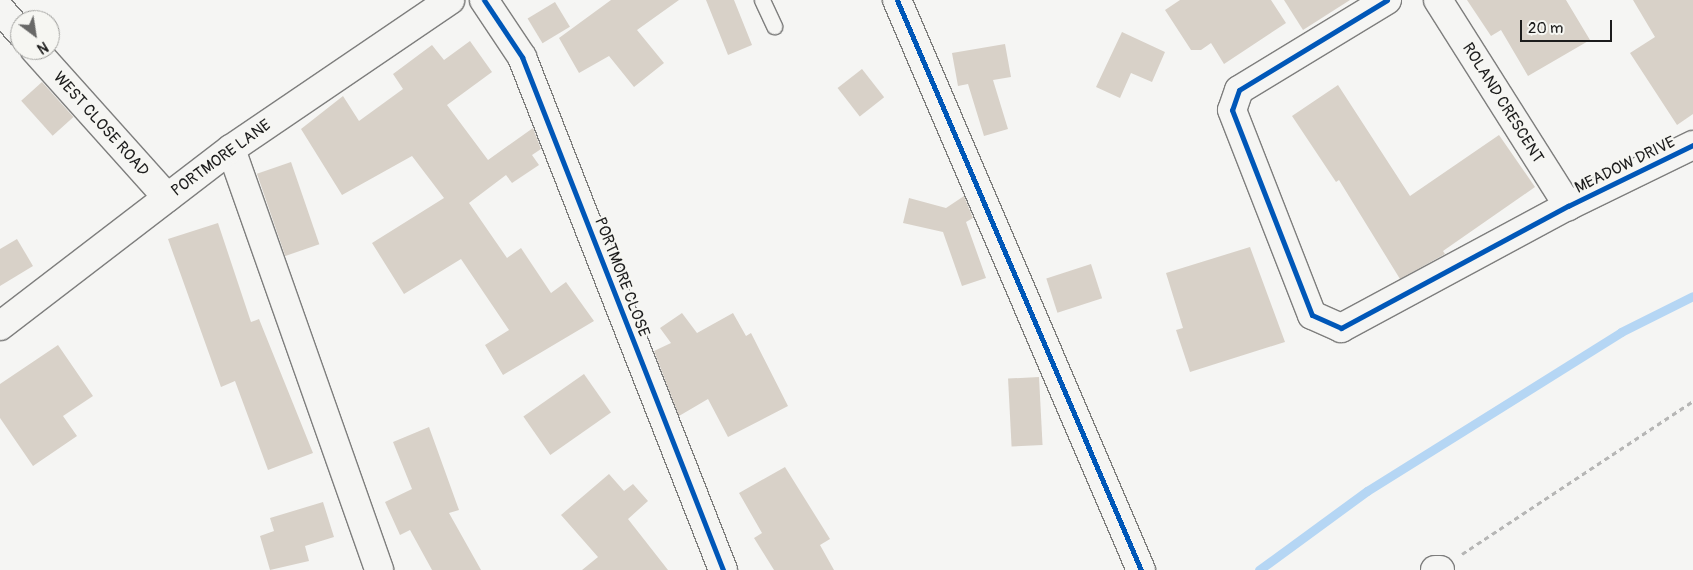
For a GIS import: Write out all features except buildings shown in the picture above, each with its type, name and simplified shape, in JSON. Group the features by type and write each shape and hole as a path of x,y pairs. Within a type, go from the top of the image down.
{"street":[{"name":"PORTMORE LANE","path":"0,326 231,149 450,0"},
{"name":"PORTMORE CLOSE","path":"484,0 522,57 723,570"},
{"path":"897,0 1141,570"},
{"name":"MEADOW DRIVE","path":"1387,0 1240,90 1232,110 1312,315 1341,328 1568,206 1693,145"},
{"name":"ROLAND CRESCENT","path":"1438,0 1568,206"},
{"path":"0,9 10,20"},
{"name":"WEST CLOSE ROAD","path":"45,60 167,197"},
{"path":"231,149 380,570"}],"lane":[{"path":"762,0 774,26"}],"path":[{"path":"1438,570 1693,401"}],"waterway":[{"path":"1259,570 1367,491 1621,332 1693,296"}],"cycle path":[{"path":"484,0 522,57 723,570"},
{"path":"897,0 1141,570"},
{"path":"1387,0 1239,90 1232,110 1312,315 1341,328 1568,206 1693,145"}]}
